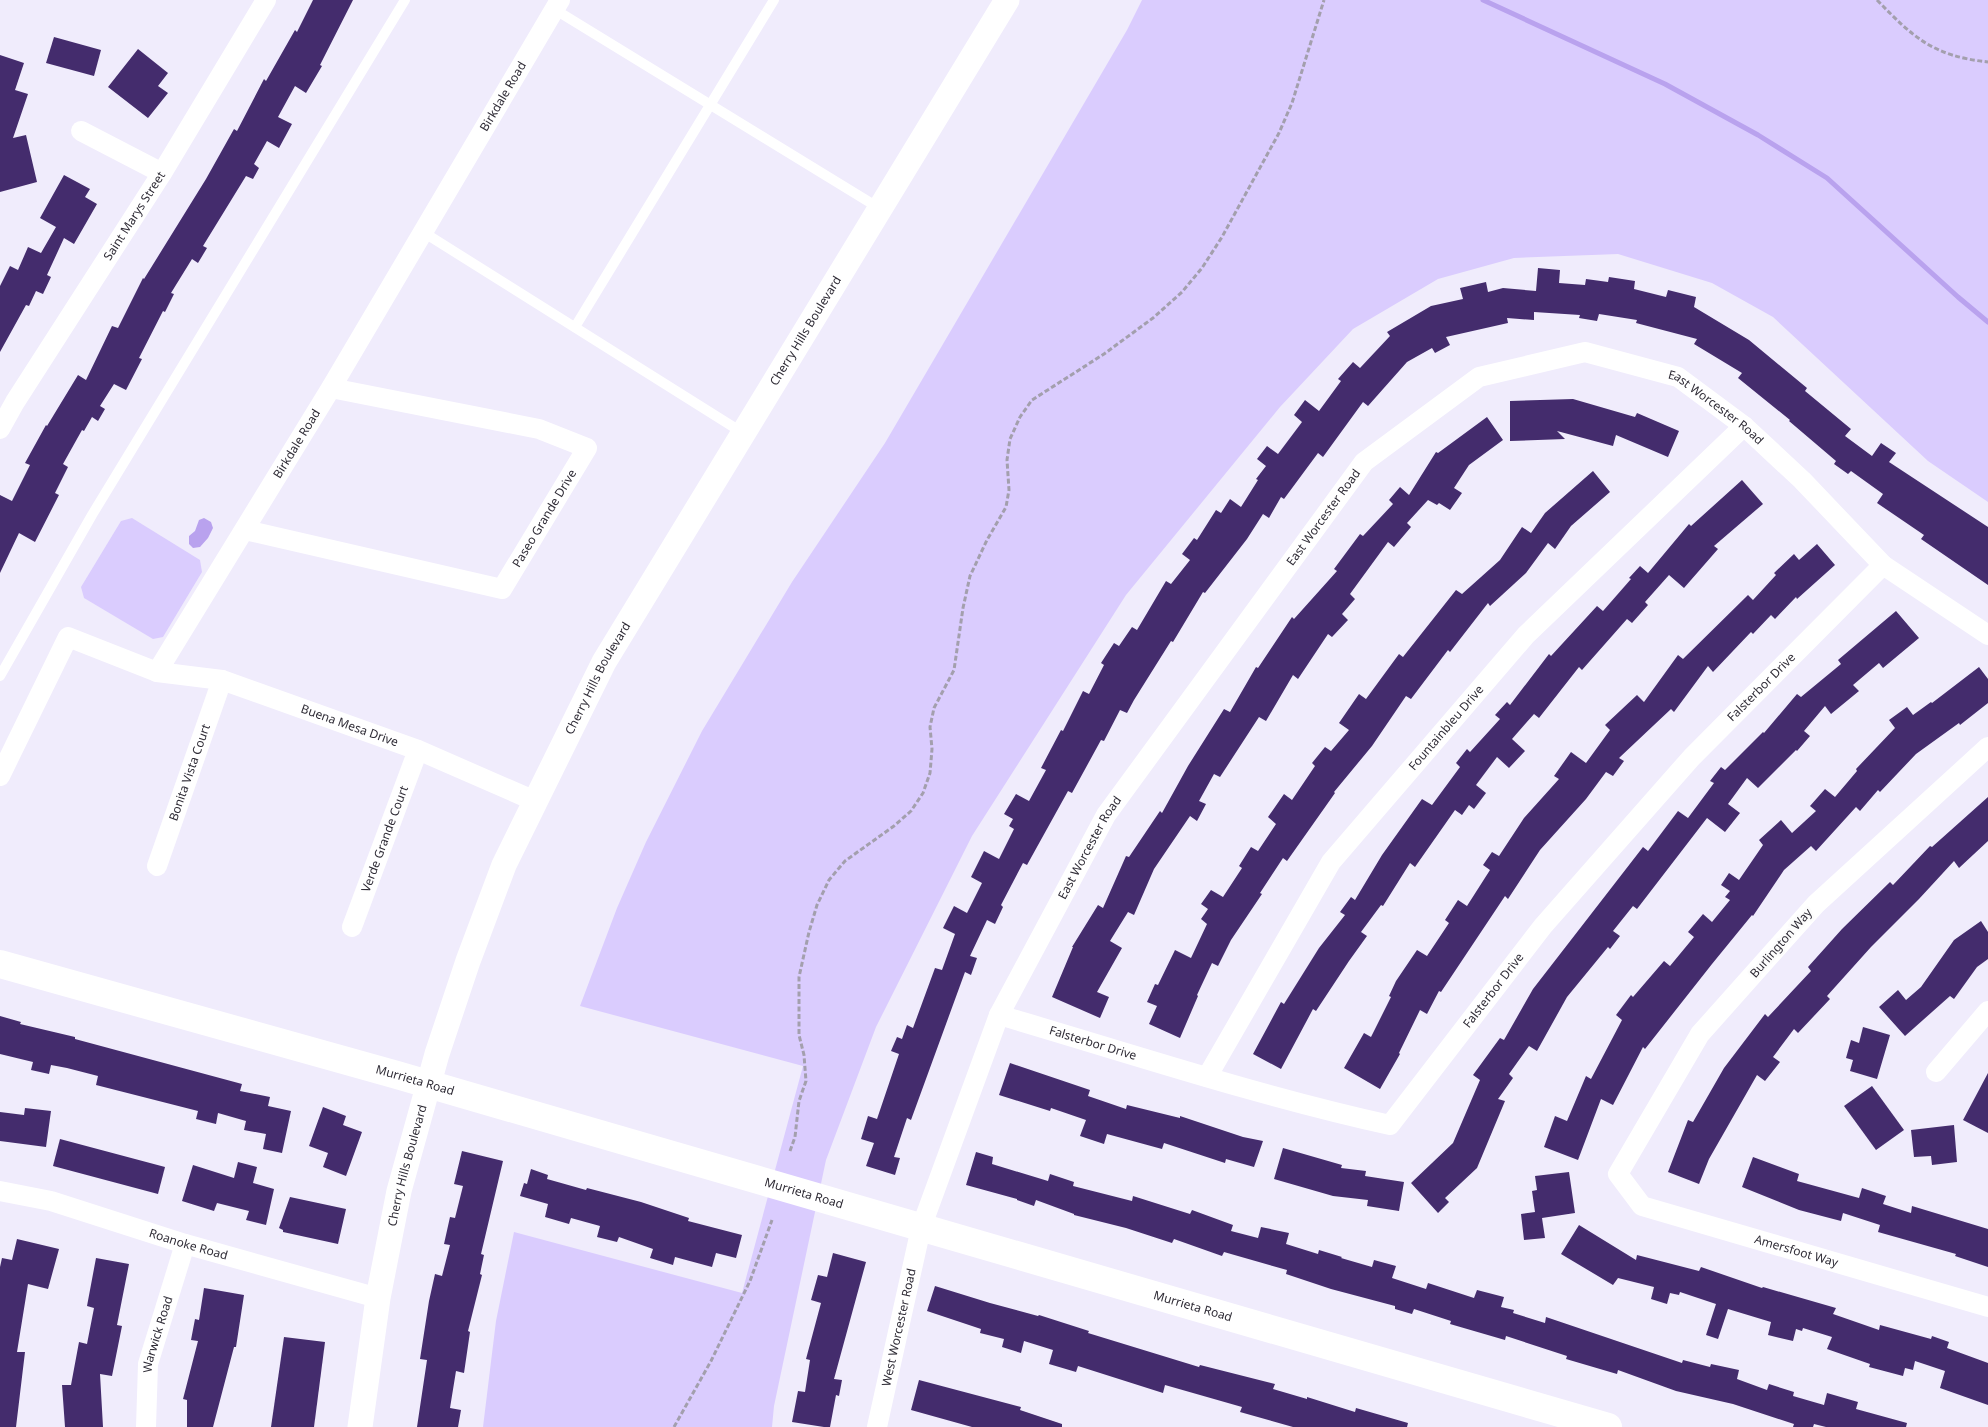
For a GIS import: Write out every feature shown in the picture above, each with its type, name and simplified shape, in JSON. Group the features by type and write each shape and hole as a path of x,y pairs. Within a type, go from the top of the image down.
{"main road":[{"name":"Murrieta Road","path":"0,964 428,1084 1608,1427"}],"street":[{"name":"Saint Marys Street","path":"0,429 15,402 162,173 266,0"},
{"name":"Cherry Hills Boulevard","path":"360,1427 378,1298 399,1191 428,1084 478,931 504,865 604,662 880,209 1004,1"},
{"name":"Birkdale Road","path":"157,672 332,388 557,5"},
{"path":"81,130 162,173"},
{"name":"East Worcester Road","path":"921,1228 999,1015 1106,815 1364,462 1479,377 1585,352 1678,377 1744,426 1802,480 1883,565 1988,635"},
{"name":"Paseo Grande Drive","path":"245,530 502,589 587,448 539,429 332,388"},
{"name":"Fountainbleu Drive","path":"1207,1077 1331,862 1526,634 1744,426"},
{"name":"Falsterbor Drive","path":"999,1015 1207,1077 1342,1114 1390,1125 1543,926 1692,757 1883,565"},
{"path":"0,776 68,637 157,672"},
{"name":"Buena Mesa Drive","path":"157,672 222,680 418,750 535,801"},
{"name":"Bonita Vista Court","path":"157,866 222,680"},
{"name":"Burlington Way","path":"1618,1174 1700,1034 1816,904 1988,747"},
{"name":"Verde Grande Court","path":"352,927 418,750"},
{"path":"1936,1072 1988,1011"},
{"name":"Amersfoot Way","path":"1618,1174 1642,1206 1988,1307"},
{"name":"Roanoke Road","path":"0,1191 51,1201 185,1244 378,1298"},
{"name":"West Worcester Road","path":"877,1427 921,1228"},
{"name":"Warwick Road","path":"146,1427 148,1364 185,1244"}],"lane":[{"path":"0,676 92,515 404,0"},
{"path":"575,327 774,0"},
{"path":"557,5 711,105 880,209"},
{"path":"423,232 744,433"}],"path":[{"path":"790,1151 795,1136 800,1101 806,1081 804,1055 799,1035 799,977 817,905 829,880 845,861 894,826 911,811 923,793 930,772 932,749 930,726 934,708 954,670 963,608 970,576 987,540 1006,507 1009,490 1008,460 1010,439 1020,417 1032,400 1097,359 1153,318 1182,292 1202,268 1222,237 1280,133 1305,67 1324,0"},
{"path":"1877,0 1901,25 1928,46 1952,56 1988,62"},
{"path":"674,1427 711,1361 750,1281 772,1220"}],"shaded area":[{"path":"1142,0 1988,0 1988,502 1928,461 1773,317 1712,283 1618,254 1514,258 1438,279 1353,329 1280,407 1126,595 972,836 876,1027 826,1160 774,1406 772,1427 483,1427 496,1321 514,1232 742,1293 803,1066 580,1006 617,908 646,842 702,731 792,582 885,443 1127,30"},
{"path":"132,518 200,560 202,572 163,637 153,639 84,598 81,587 121,521"},
{"path":"204,518 211,522 213,528 208,538 200,547 193,548 189,544 189,536 195,531 199,520"}],"building":[{"path":"313,0 353,0 320,65 322,66 306,93 295,86 278,117 292,124 279,148 267,141 254,164 259,168 253,179 246,176 203,246 207,248 198,263 192,259 171,293 174,294 139,358 142,359 126,390 114,384 100,406 105,409 98,421 92,417 84,431 82,430 63,464 68,467 55,493 59,495 35,542 19,533 0,573 0,495 12,501 30,465 25,463 46,425 78,375 86,380 112,326 118,328 143,278 206,179 234,129 237,131 264,79 266,81 295,30 297,32"},
{"path":"54,37 101,50 94,76 46,63"},
{"path":"138,49 168,73 158,86 168,93 148,118 108,87"},
{"path":"0,55 24,63 15,90 28,94 13,138 26,135 37,182 0,192"},
{"path":"64,175 90,189 85,197 97,204 74,244 64,238 47,275 51,277 43,294 36,291 29,306 26,305 0,352 0,286 10,266 18,270 28,247 41,253 56,227 40,218"},
{"path":"1538,268 1560,270 1559,283 1585,285 1586,279 1608,282 1609,277 1635,281 1634,289 1666,297 1668,290 1696,297 1694,307 1749,340 1807,388 1805,391 1851,429 1845,436 1872,456 1881,443 1896,453 1889,462 1988,527 1988,585 1921,539 1924,535 1877,503 1883,494 1851,471 1848,474 1834,464 1836,461 1790,420 1738,378 1742,373 1694,344 1697,339 1636,323 1637,320 1599,314 1597,321 1579,318 1580,315 1534,312 1534,320 1507,318 1508,323 1446,337 1450,345 1435,353 1432,348 1407,362 1368,406 1363,402 1323,457 1318,453 1284,499 1281,497 1269,518 1263,514 1247,539 1205,593 1203,592 1127,713 1120,710 1104,741 1101,740 1072,793 1068,791 1027,865 1023,863 1001,905 1003,907 995,924 987,920 970,956 977,958 971,975 965,972 911,1120 907,1118 894,1157 900,1158 895,1175 866,1166 874,1143 861,1139 868,1116 877,1119 899,1054 891,1051 897,1037 902,1039 907,1025 913,1028 935,968 942,970 955,934 943,928 954,906 967,913 982,883 971,877 984,851 999,859 1014,829 1009,826 1013,819 1004,814 1016,794 1029,801 1046,770 1041,768 1061,730 1063,731 1083,691 1089,694 1104,665 1101,663 1114,643 1119,646 1132,627 1137,630 1166,581 1171,584 1190,560 1182,554 1194,538 1197,540 1216,510 1221,513 1230,499 1241,507 1258,480 1256,479 1266,466 1257,459 1267,446 1278,454 1302,422 1294,415 1305,400 1319,411 1341,381 1338,379 1353,362 1360,368 1390,336 1387,332 1431,306 1463,299 1460,288 1486,282 1488,292 1503,288 1536,291"},
{"path":"1573,399 1635,417 1637,413 1679,431 1668,457 1616,435 1613,446 1557,431 1565,439 1510,441 1510,401"},
{"path":"1487,417 1503,440 1469,465 1454,488 1462,493 1450,510 1439,503 1437,505 1428,500 1407,523 1411,527 1394,547 1388,542 1350,594 1355,599 1342,614 1348,620 1332,637 1328,634 1298,679 1293,675 1266,721 1259,717 1220,777 1214,774 1199,801 1206,804 1197,821 1190,816 1154,869 1134,915 1128,912 1110,941 1122,948 1097,992 1109,997 1100,1018 1052,997 1072,947 1098,905 1103,908 1126,856 1129,857 1160,811 1162,813 1188,766 1224,709 1230,712 1256,667 1258,668 1292,617 1294,619 1337,571 1334,569 1360,534 1363,536 1393,504 1389,500 1400,487 1409,495 1436,452 1438,453"},
{"path":"1593,471 1610,492 1571,526 1555,549 1548,543 1526,573 1490,606 1488,603 1450,652 1448,650 1411,699 1406,696 1372,746 1334,792 1287,861 1283,858 1260,893 1262,894 1231,940 1218,966 1212,963 1180,1038 1149,1024 1157,1006 1147,1002 1155,984 1158,985 1175,950 1191,958 1207,924 1201,919 1208,909 1201,904 1211,890 1223,897 1242,868 1239,866 1251,847 1258,851 1276,824 1268,817 1284,794 1292,800 1315,766 1312,763 1325,747 1331,751 1349,730 1339,723 1359,694 1366,699 1399,654 1403,657 1456,590 1462,594 1500,560 1522,527 1531,533 1545,513"},
{"path":"1742,480 1763,504 1714,546 1718,549 1684,588 1669,575 1645,602 1648,605 1632,623 1627,619 1582,670 1579,667 1539,718 1534,714 1512,739 1525,751 1509,768 1497,757 1476,785 1486,793 1474,809 1469,805 1462,815 1455,810 1415,867 1410,863 1383,906 1381,905 1361,932 1367,936 1316,1011 1313,1009 1281,1069 1253,1054 1281,1002 1284,1004 1319,948 1345,915 1340,912 1351,897 1355,900 1382,855 1422,799 1432,805 1460,767 1456,763 1467,749 1470,752 1500,719 1495,715 1507,702 1510,705 1549,654 1551,656 1597,606 1603,611 1640,566 1648,573 1689,524 1691,526"},
{"path":"1817,544 1835,565 1797,599 1796,597 1775,619 1771,615 1753,634 1751,632 1713,672 1708,666 1674,712 1671,709 1619,758 1624,761 1613,776 1606,772 1586,799 1540,850 1508,899 1505,896 1441,992 1439,991 1427,1014 1420,1010 1400,1054 1380,1089 1344,1068 1364,1033 1371,1037 1391,997 1389,996 1396,981 1417,950 1427,956 1449,923 1445,920 1458,900 1467,906 1490,870 1483,865 1492,852 1499,856 1524,818 1559,779 1554,776 1571,752 1586,763 1610,730 1605,725 1637,695 1644,702 1678,655 1683,659 1748,595 1753,600 1776,575 1774,573 1794,554 1799,560"},
{"path":"1896,611 1919,638 1883,668 1879,663 1853,685 1859,691 1831,714 1825,706 1804,731 1810,736 1758,788 1747,778 1728,804 1740,813 1725,832 1707,818 1637,909 1633,906 1613,931 1620,936 1610,949 1608,947 1567,997 1537,1051 1529,1046 1509,1074 1513,1078 1498,1099 1505,1101 1477,1168 1445,1198 1449,1202 1438,1213 1411,1183 1453,1143 1480,1080 1473,1075 1500,1038 1504,1040 1533,989 1643,847 1648,851 1678,811 1688,818 1714,783 1710,781 1721,767 1725,770 1764,733 1797,694 1801,697 1841,664 1838,660"},
{"path":"1979,667 1988,679 1988,703 1960,725 1959,723 1916,754 1880,792 1878,790 1860,811 1856,807 1816,851 1811,846 1784,870 1753,916 1712,964 1645,1049 1643,1047 1613,1105 1601,1099 1578,1160 1544,1147 1555,1116 1567,1121 1586,1076 1591,1079 1622,1020 1616,1015 1631,995 1633,997 1664,961 1670,966 1694,937 1688,932 1703,914 1712,922 1730,900 1725,897 1730,891 1721,885 1729,873 1739,880 1763,845 1759,840 1781,820 1792,833 1816,811 1810,806 1825,789 1835,797 1857,771 1856,769 1895,728 1889,720 1907,707 1913,715"},
{"path":"1988,797 1988,841 1959,868 1954,861 1871,947 1827,996 1830,999 1798,1033 1794,1029 1773,1057 1780,1062 1765,1081 1757,1075 1709,1159 1699,1184 1668,1172 1688,1120 1693,1122 1724,1068 1765,1014 1768,1017 1811,971 1808,967 1842,929 1890,882 1893,885 1930,846 1932,847"},
{"path":"1981,921 1988,932 1988,959 1977,967 1954,999 1950,996 1905,1036 1879,1007 1898,990 1906,1000 1921,987 1954,940"},
{"path":"0,1016 21,1022 20,1024 75,1037 75,1039 242,1084 240,1091 270,1097 268,1106 291,1111 282,1153 263,1149 266,1134 244,1130 246,1121 218,1113 216,1124 196,1119 198,1111 96,1085 98,1076 67,1068 51,1065 49,1074 31,1070 33,1062 0,1054"},
{"path":"1863,1027 1890,1035 1877,1079 1850,1071 1853,1060 1846,1058 1851,1040 1859,1043"},
{"path":"1010,1063 1090,1090 1088,1096 1126,1109 1127,1105 1180,1118 1180,1116 1243,1137 1263,1141 1254,1167 1226,1159 1225,1163 1164,1143 1162,1149 1107,1134 1104,1144 1080,1136 1086,1120 1051,1108 1050,1111 999,1095"},
{"path":"1988,1073 1988,1133 1963,1120"},
{"path":"1872,1086 1904,1130 1876,1150 1844,1106"},
{"path":"323,1107 346,1116 343,1125 362,1132 346,1176 323,1167 328,1153 309,1146"},
{"path":"25,1108 51,1111 46,1147 0,1141 0,1112 24,1115"},
{"path":"1954,1125 1957,1162 1932,1165 1931,1156 1914,1157 1911,1130"},
{"path":"60,1139 165,1167 158,1194 53,1166"},
{"path":"1283,1148 1342,1165 1341,1168 1366,1171 1365,1176 1404,1182 1399,1211 1367,1206 1368,1200 1333,1196 1274,1179"},
{"path":"462,1151 503,1161 481,1254 484,1255 480,1274 482,1275 468,1331 470,1332 464,1373 456,1371 450,1408 461,1410 458,1427 417,1427 427,1360 420,1359 429,1301 435,1274 442,1276 450,1245 444,1244 450,1217 455,1218 463,1186 454,1184"},
{"path":"976,1152 993,1157 992,1164 1048,1181 1050,1174 1074,1182 1073,1186 1132,1201 1133,1196 1190,1214 1192,1210 1233,1225 1231,1231 1258,1238 1261,1227 1289,1233 1286,1244 1318,1254 1319,1250 1372,1267 1374,1260 1396,1266 1392,1278 1426,1289 1428,1283 1474,1298 1477,1290 1504,1297 1501,1307 1514,1310 1513,1313 1545,1323 1546,1317 1682,1363 1683,1360 1710,1367 1711,1364 1739,1370 1737,1379 1767,1390 1769,1384 1794,1392 1793,1396 1824,1405 1827,1393 1858,1402 1856,1409 1907,1423 1906,1427 1826,1427 1814,1424 1813,1427 1793,1427 1794,1424 1733,1404 1676,1391 1618,1370 1617,1374 1566,1359 1567,1356 1506,1336 1505,1340 1450,1324 1451,1321 1414,1309 1412,1314 1395,1309 1395,1306 1331,1289 1286,1274 1287,1270 1224,1252 1222,1256 1174,1239 1172,1243 1126,1228 1074,1215 1036,1200 1034,1206 1017,1199 966,1185"},
{"path":"1753,1157 1799,1174 1797,1181 1859,1198 1862,1188 1886,1196 1883,1204 1911,1213 1912,1206 1988,1229 1988,1267 1955,1256 1956,1254 1878,1232 1880,1225 1843,1213 1841,1221 1799,1210 1742,1187"},
{"path":"238,1162 257,1167 253,1183 274,1189 266,1225 246,1220 249,1211 217,1203 214,1211 182,1201 193,1165 234,1178"},
{"path":"531,1169 548,1175 547,1179 641,1202 689,1218 688,1221 742,1235 736,1258 716,1253 712,1267 675,1257 673,1265 650,1258 653,1249 619,1237 617,1242 597,1237 600,1226 571,1218 569,1224 545,1217 548,1204 520,1196 524,1183 527,1184"},
{"path":"1569,1172 1575,1213 1542,1218 1545,1238 1524,1240 1521,1214 1535,1212 1532,1191 1537,1190 1535,1176"},
{"path":"290,1197 346,1209 338,1244 283,1232 279,1228"},
{"path":"1579,1225 1636,1260 1637,1255 1699,1271 1701,1267 1762,1288 1836,1308 1833,1314 1879,1330 1880,1325 1931,1339 1932,1336 1949,1342 1947,1348 1988,1363 1988,1405 1940,1388 1945,1371 1915,1361 1913,1370 1905,1368 1903,1376 1869,1367 1870,1364 1827,1349 1832,1337 1803,1328 1802,1331 1796,1329 1793,1341 1768,1335 1771,1322 1728,1309 1718,1339 1706,1335 1716,1304 1680,1292 1679,1295 1670,1293 1667,1304 1651,1299 1654,1287 1618,1278 1613,1285 1561,1254"},
{"path":"17,1239 59,1249 48,1289 28,1284 17,1352 25,1352 16,1427 0,1427 0,1267 2,1258 12,1260"},
{"path":"833,1253 866,1262 834,1379 842,1380 839,1396 836,1395 830,1427 824,1427 792,1422 798,1391 805,1392 810,1360 806,1359 821,1303 811,1300 818,1275 827,1277"},
{"path":"96,1258 129,1264 117,1325 122,1326 112,1376 100,1374 103,1427 65,1427 62,1385 71,1385 79,1342 87,1344 94,1308 87,1306"},
{"path":"935,1286 990,1303 1039,1315 1089,1331 1088,1333 1199,1367 1200,1365 1275,1384 1273,1389 1307,1399 1307,1397 1355,1412 1356,1408 1408,1423 1407,1427 1293,1427 1240,1412 1242,1407 1165,1385 1163,1393 1078,1366 1076,1372 1049,1364 1053,1350 1024,1341 1021,1353 1002,1347 1004,1339 980,1333 981,1329 927,1311"},
{"path":"204,1288 244,1295 236,1347 234,1347 213,1427 187,1427 187,1400 183,1399 198,1341 191,1340 195,1319 199,1320"},
{"path":"284,1337 325,1342 314,1427 271,1427"},
{"path":"919,1380 1021,1407 1020,1410 1062,1424 1062,1427 972,1427 911,1410"}],"waterway":[{"path":"1483,0 1665,84 1758,135 1827,178 1988,322"}]}
